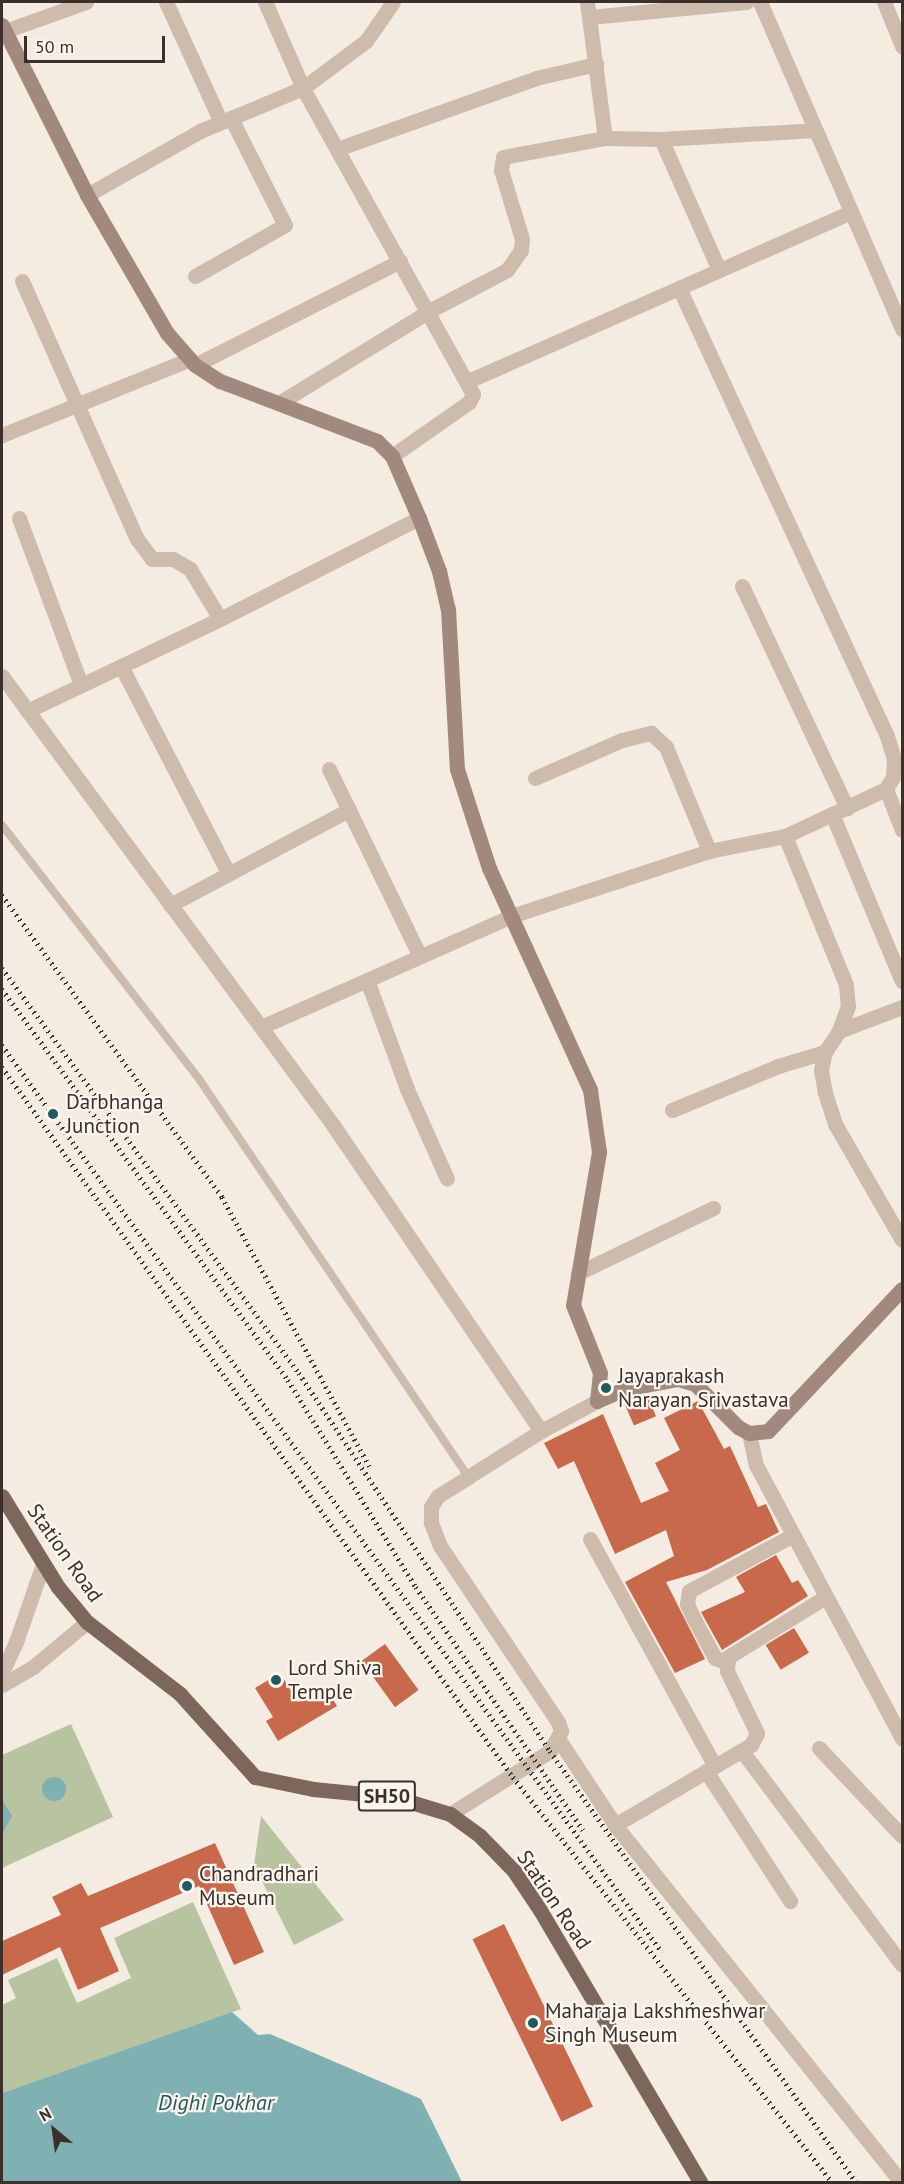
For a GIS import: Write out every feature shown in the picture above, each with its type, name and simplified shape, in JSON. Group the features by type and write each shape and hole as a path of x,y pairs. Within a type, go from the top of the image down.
{"main road":[{"path":"3,28 87,195 167,333 193,362 220,381 377,441 392,456 419,518 439,571 448,609 457,769 489,868 579,1059 596,1117 599,1152 573,1305 600,1373 597,1401"},
{"path":"597,1401 624,1389 678,1379 695,1383 749,1433 768,1431 777,1425 903,1289"},
{"path":"600,1373 624,1389"},
{"name":"Station Road","path":"2,1497 6,1514 87,1622 180,1694 255,1777 313,1789 394,1797 450,1814 480,1836 514,1871 700,2182"}],"street":[{"path":"3,28 86,2"},
{"path":"166,2 226,120 285,225 195,276"},
{"path":"265,2 303,88 474,394 469,402 392,456"},
{"path":"87,195 226,120 303,88 366,41 393,2"},
{"path":"605,138 588,9 746,2"},
{"path":"760,2 851,212 898,309 903,329"},
{"path":"884,2 903,46"},
{"path":"337,149 536,78 596,64"},
{"path":"279,403 429,310 507,270 516,261 522,239 501,170 503,157 605,138 661,139 815,130"},
{"path":"661,139 719,270"},
{"path":"468,381 851,212"},
{"path":"2,435 193,362 400,261"},
{"path":"22,281 79,404 137,539 152,559 173,559 190,569 220,619"},
{"path":"261,1028 511,916 709,851 784,836 886,789 892,777 894,759 887,736 679,288"},
{"path":"19,518 81,685"},
{"path":"27,711 220,619 419,518"},
{"path":"742,586 846,808"},
{"path":"121,666 230,874"},
{"path":"2,676 333,1125 542,1431"},
{"path":"535,778 622,740 651,733 666,747 709,851"},
{"path":"329,769 420,956"},
{"path":"886,789 903,830"},
{"path":"170,904 350,810"},
{"path":"832,814 903,981"},
{"path":"784,836 846,985 848,1006 839,1031 825,1052 821,1070 835,1124 903,1240"},
{"path":"367,980 407,1089 447,1179"},
{"path":"839,1031 903,1007"},
{"path":"672,1110 778,1066 825,1052"},
{"path":"578,1273 713,1208"},
{"path":"597,1401 542,1431 438,1496 431,1507 431,1522 440,1546 558,1722 559,1740 615,1825 901,2182"},
{"path":"749,1433 756,1465 825,1597 903,1738"},
{"path":"615,1825 751,1745 757,1733 726,1662 715,1658 694,1619 687,1604 688,1591 793,1535"},
{"path":"590,1539 711,1768 790,1901"},
{"path":"2,1672 16,1642 43,1564"},
{"path":"726,1662 733,1652 825,1597"},
{"path":"2,1685 33,1667 87,1622"},
{"path":"450,1814 526,1768 559,1740"},
{"path":"819,1748 903,1836"},
{"path":"742,1751 903,1965"}],"lane":[{"path":"2,825 199,1079 468,1477"}],"green space":[{"path":"71,1724 113,1817 2,1868 2,1755"},
{"path":"261,1816 344,1920 294,1945 254,1865"},
{"path":"193,1902 241,2009 2,2093 2,2005 16,1998 8,1980 57,1958 77,2003 131,1978 114,1938"}],"water":[{"path":"54,1777 63,1780 66,1789 63,1798 54,1801 45,1798 42,1789 45,1780"},
{"path":"2,1800 12,1816 2,1834"},
{"name":"Dighi Pokhar","path":"232,2012 258,2035 270,2034 421,2099 462,2182 2,2182 2,2093"}],"building":[{"path":"647,1395 656,1416 634,1426 625,1404"},
{"path":"698,1401 724,1449 730,1446 758,1507 766,1504 779,1532 707,1570 666,1582 705,1659 675,1673 625,1582 674,1556 666,1530 615,1554 574,1461 558,1469 544,1443 603,1414 641,1503 669,1491 655,1463 680,1450 664,1418"},
{"path":"776,1555 792,1583 798,1580 808,1596 722,1650 701,1612 745,1592 736,1577"},
{"path":"794,1628 809,1653 781,1670 766,1645"},
{"path":"385,1644 419,1690 395,1707 362,1661"},
{"path":"280,1673 298,1702 325,1687 337,1706 278,1741 266,1721 273,1717 255,1688"},
{"path":"215,1843 264,1952 234,1965 199,1886 100,1928 119,1971 78,1990 60,1947 2,1975 2,1941 61,1915 52,1897 81,1883 88,1896"},
{"path":"504,1924 593,2106 562,2122 473,1939"}],"railway":[{"path":"2,895 222,1197 369,1466"},
{"path":"2,968 299,1373 550,1751 856,2182"},
{"path":"2,989 288,1380 416,1587 583,1830"},
{"path":"2,1045 662,1952"},
{"path":"2,1067 513,1777 832,2182"}],"place":[{"name":"Darbhanga Junction","path":"53,1114"},
{"name":"Jayaprakash Narayan Srivastava","path":"606,1388"},
{"name":"Lord Shiva Temple","path":"276,1680"},
{"name":"Chandradhari Museum","path":"187,1886"},
{"name":"Maharaja Lakshmeshwar Singh Museum","path":"533,2023"}]}
